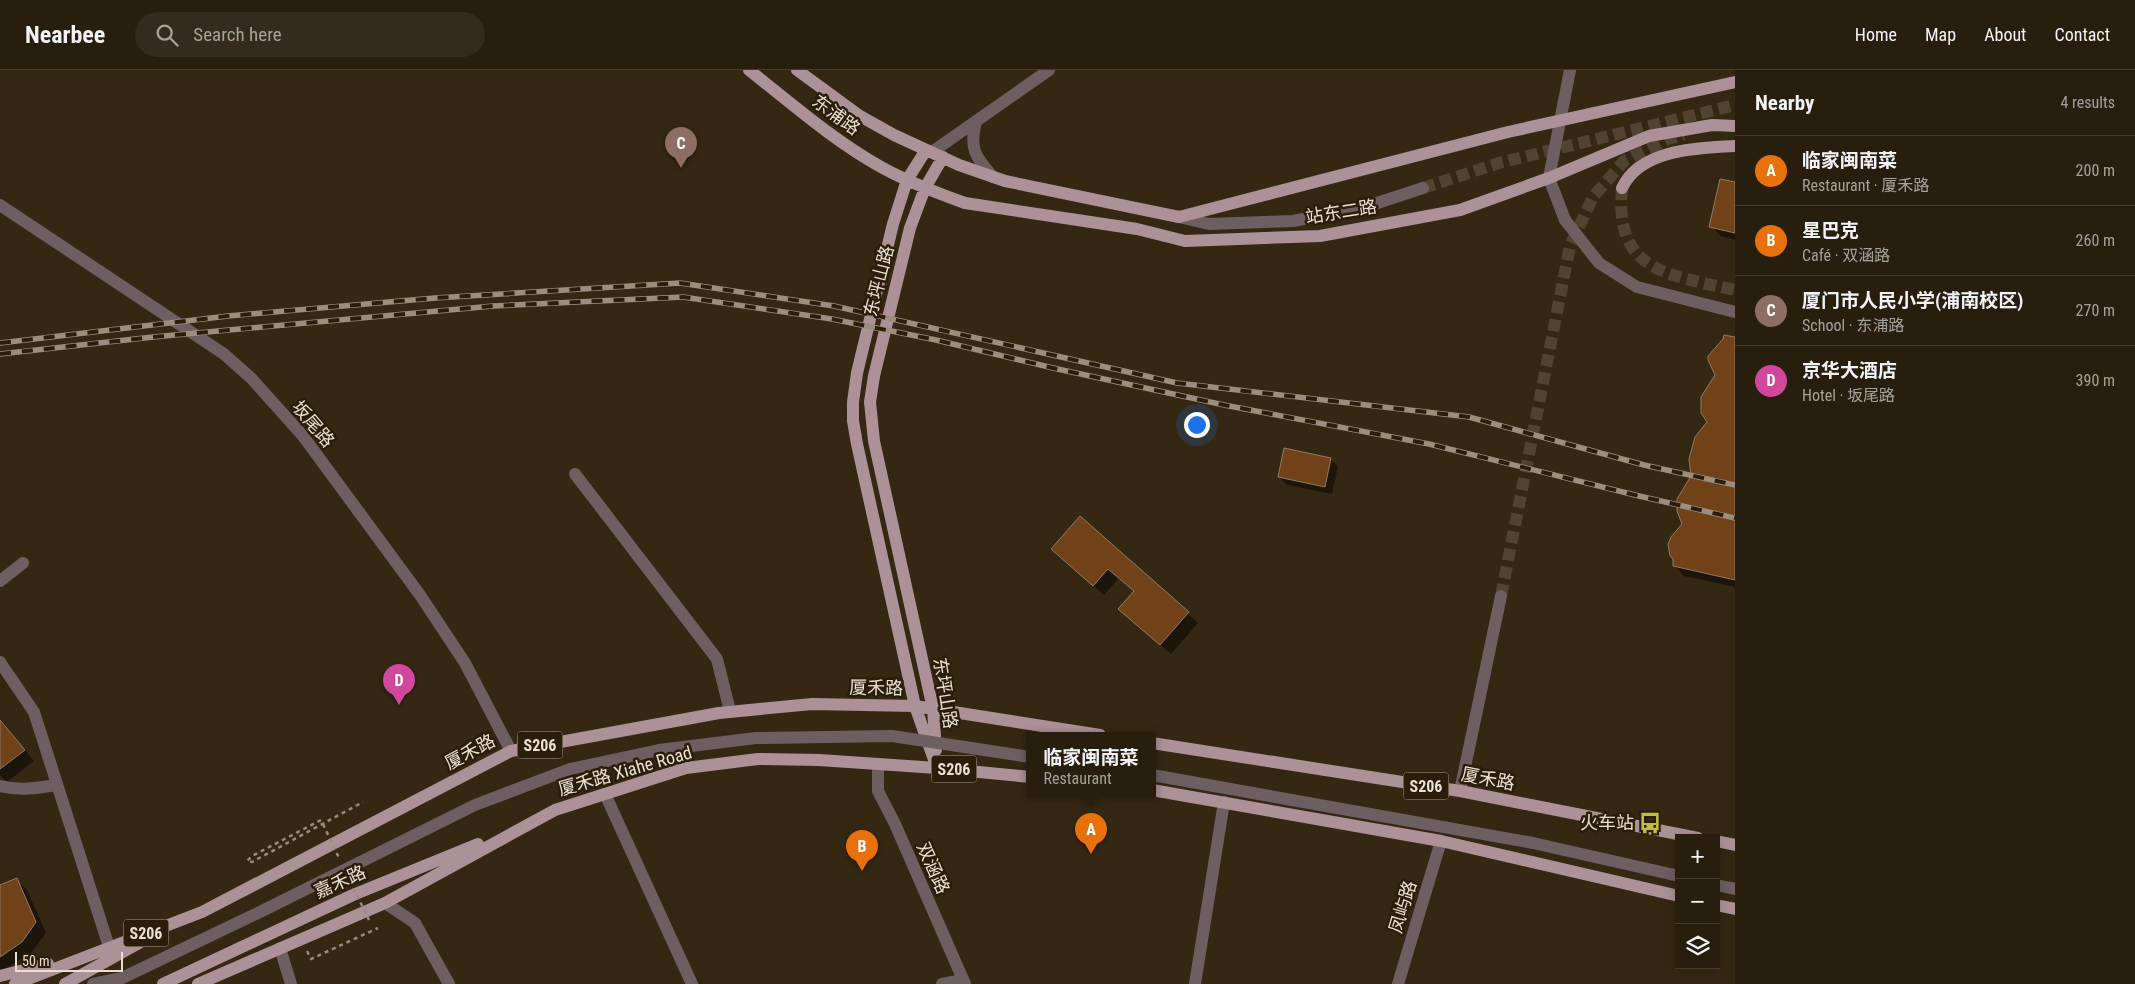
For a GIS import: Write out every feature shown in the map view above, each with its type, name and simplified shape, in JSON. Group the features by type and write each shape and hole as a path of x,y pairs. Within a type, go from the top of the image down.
{"main road":[{"name":"东浦路","path":"749,70 838,139 880,167 926,188"},
{"name":"东浦路","path":"797,70 860,116 894,135 992,177 1180,217"},
{"path":"1180,217 1508,132 1735,82"},
{"name":"站东二路","path":"926,188 965,204 1137,229 1185,241 1320,236 1460,210 1548,178 1649,136 1712,125 1735,126"},
{"path":"1622,188 1628,176 1645,162 1691,148 1735,146"},
{"name":"东坪山路","path":"934,153 908,180 893,224 857,373 853,402 853,421 916,706 937,768"},
{"name":"东坪山路","path":"934,153 926,188 910,228 874,376 870,402 874,441 933,709 937,768"},
{"name":"厦禾路","path":"15,984 202,912 510,751 730,712 812,704 916,706 1081,732"},
{"name":"厦禾路","path":"1156,744 1460,791 1678,834"},
{"name":"厦禾路 Xiahe Road","path":"535,820 555,810 686,768 758,759 878,764"},
{"name":"S206","path":"878,764 1026,777"},
{"path":"1156,791 1441,841 1675,895"},
{"name":"S206","path":"198,984 385,903 535,820"},
{"name":"嘉禾路","path":"163,984 353,895 535,820"},
{"path":"1720,842 1735,845"},
{"path":"1720,906 1735,910"},
{"name":"S206","path":"65,984 129,948 202,912"},
{"path":"0,976 104,949"}],"street":[{"name":"东坪山路","path":"934,153 1049,70"},
{"path":"1570,70 1548,178 1565,220 1599,263 1637,287 1735,312"},
{"path":"976,122 972,136 975,155 992,177"},
{"path":"1180,217 1209,224 1293,221 1365,208 1422,188"},
{"name":"坂尾路","path":"0,205 224,354 251,378 303,436 420,595 465,662 510,751"},
{"path":"575,474 717,659 730,712"},
{"path":"0,581 23,563"},
{"path":"1460,791 1502,596"},
{"path":"0,662 34,712 104,949"},
{"path":"93,984 122,978 475,805 570,769 659,750 756,738 892,736 1026,756"},
{"name":"双涵路","path":"878,764 878,792 895,824 964,982"},
{"path":"1156,776 1533,843 1675,875"},
{"path":"0,786 35,788 57,785"},
{"path":"605,794 692,984"},
{"path":"1195,984 1224,802"},
{"name":"凤屿路","path":"1398,984 1441,841"},
{"path":"1720,886 1735,889"},
{"path":"385,903 415,923 449,984"},
{"path":"280,948 291,984"},
{"path":"942,984 964,982"}],"path":[{"path":"321,820 252,856 247,861 252,862 363,802"},
{"path":"361,924 369,920"},
{"path":"314,948 306,951 310,959 378,928"}],"building":[{"path":"1720,179 1735,182 1735,233 1709,227"},
{"path":"1724,335 1735,337 1735,580 1673,566 1673,559 1670,556 1668,544 1671,537 1682,524 1677,511 1677,499 1691,476 1689,459 1695,437 1707,422 1701,413 1701,397 1715,375 1708,356 1723,339"},
{"path":"1284,448 1331,458 1325,487 1278,477"},
{"path":"1080,516 1189,612 1160,645 1118,609 1134,591 1108,569 1093,586 1051,549"},
{"path":"0,720 25,750 0,769"},
{"path":"17,878 36,922 22,942 0,957 0,885"}],"tunnel":[{"path":"1423,188 1499,163 1735,105"},
{"path":"1501,596 1570,246 1593,197 1624,161 1668,139 1684,135"},
{"path":"1622,188 1622,216 1627,238 1637,254 1651,265 1669,274 1735,290"}],"railway":[{"path":"0,343 228,316 435,298 680,283 834,306 1177,383 1469,417 1644,465 1735,485"},
{"path":"0,354 153,337 493,306 683,297 832,319 936,340 1053,368 1224,405 1429,444 1735,518"}],"place":[{"name":"厦门市人民小学(浦南校区)","path":"681,168"},
{"name":"京华大酒店","path":"399,705"},
{"name":"火车站","path":"1650,823"},
{"name":"临家闽南菜","path":"1091,854"},
{"name":"星巴克","path":"862,871"}]}
